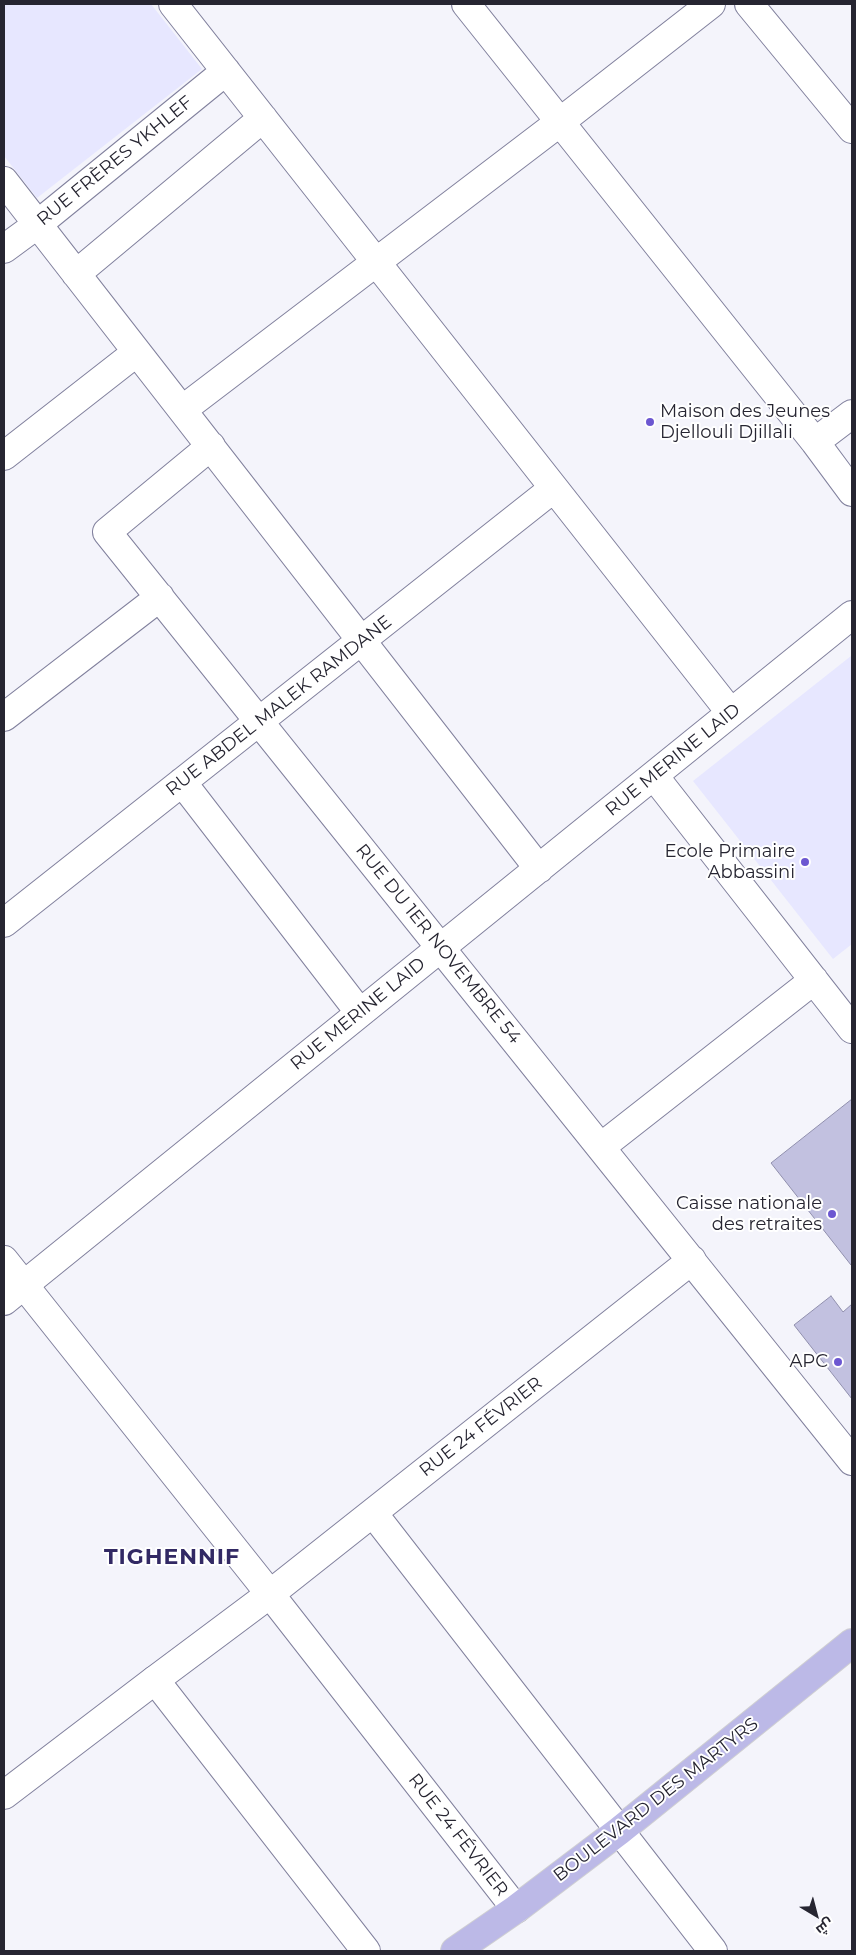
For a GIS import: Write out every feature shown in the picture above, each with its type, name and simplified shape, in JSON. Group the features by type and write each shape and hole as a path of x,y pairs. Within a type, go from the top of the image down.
{"main road":[{"name":"BOULEVARD DES MARTYRS","path":"455,1951 516,1909 619,1831 852,1643"}],"street":[{"path":"173,4 731,713"},
{"path":"466,4 815,442 852,492"},
{"path":"182,410 377,263 711,4"},
{"path":"749,4 852,130"},
{"name":"RUE FRÈRES YKHLEF","path":"4,249 38,224 226,71"},
{"path":"76,274 263,118"},
{"path":"4,180 539,868"},
{"path":"4,456 137,352"},
{"path":"815,442 852,414"},
{"name":"RUE DU 1ER NOVEMBRE 54","path":"211,446 107,532 852,1461"},
{"name":"RUE ABDEL MALEK RAMDANE","path":"4,923 554,488"},
{"path":"4,717 160,597"},
{"name":"RUE MERINE LAID","path":"14,1293 852,615"},
{"path":"654,776 852,1029"},
{"path":"182,782 360,1012"},
{"path":"601,1147 814,980"},
{"path":"4,1260 14,1293 270,1594"},
{"name":"RUE 24 FÉVRIER","path":"4,1795 270,1594 692,1260"},
{"path":"373,1513 713,1951"},
{"name":"RUE 24 FÉVRIER","path":"270,1594 516,1909"},
{"path":"155,1680 366,1951"}],"shaded area":[{"path":"4,4 151,4 202,69 37,198 4,156"},
{"name":"Ecole Primaire Abbassini","path":"851,656 852,944 833,959 693,781"}],"building":[{"name":"Caisse nationale des retraites","path":"852,1099 852,1264 851,1265 771,1163"},
{"name":"APC","path":"831,1296 843,1312 852,1304 852,1399 794,1325"}],"place":[{"name":"Maison des Jeunes Djellouli Djillali","path":"650,422"},
{"name":"Ecole Primaire Abbassini","path":"805,862"},
{"name":"Caisse nationale des retraites","path":"832,1214"},
{"name":"APC","path":"838,1362"}],"district":[{"name":"TIGHENNIF","path":"172,1558"}]}
